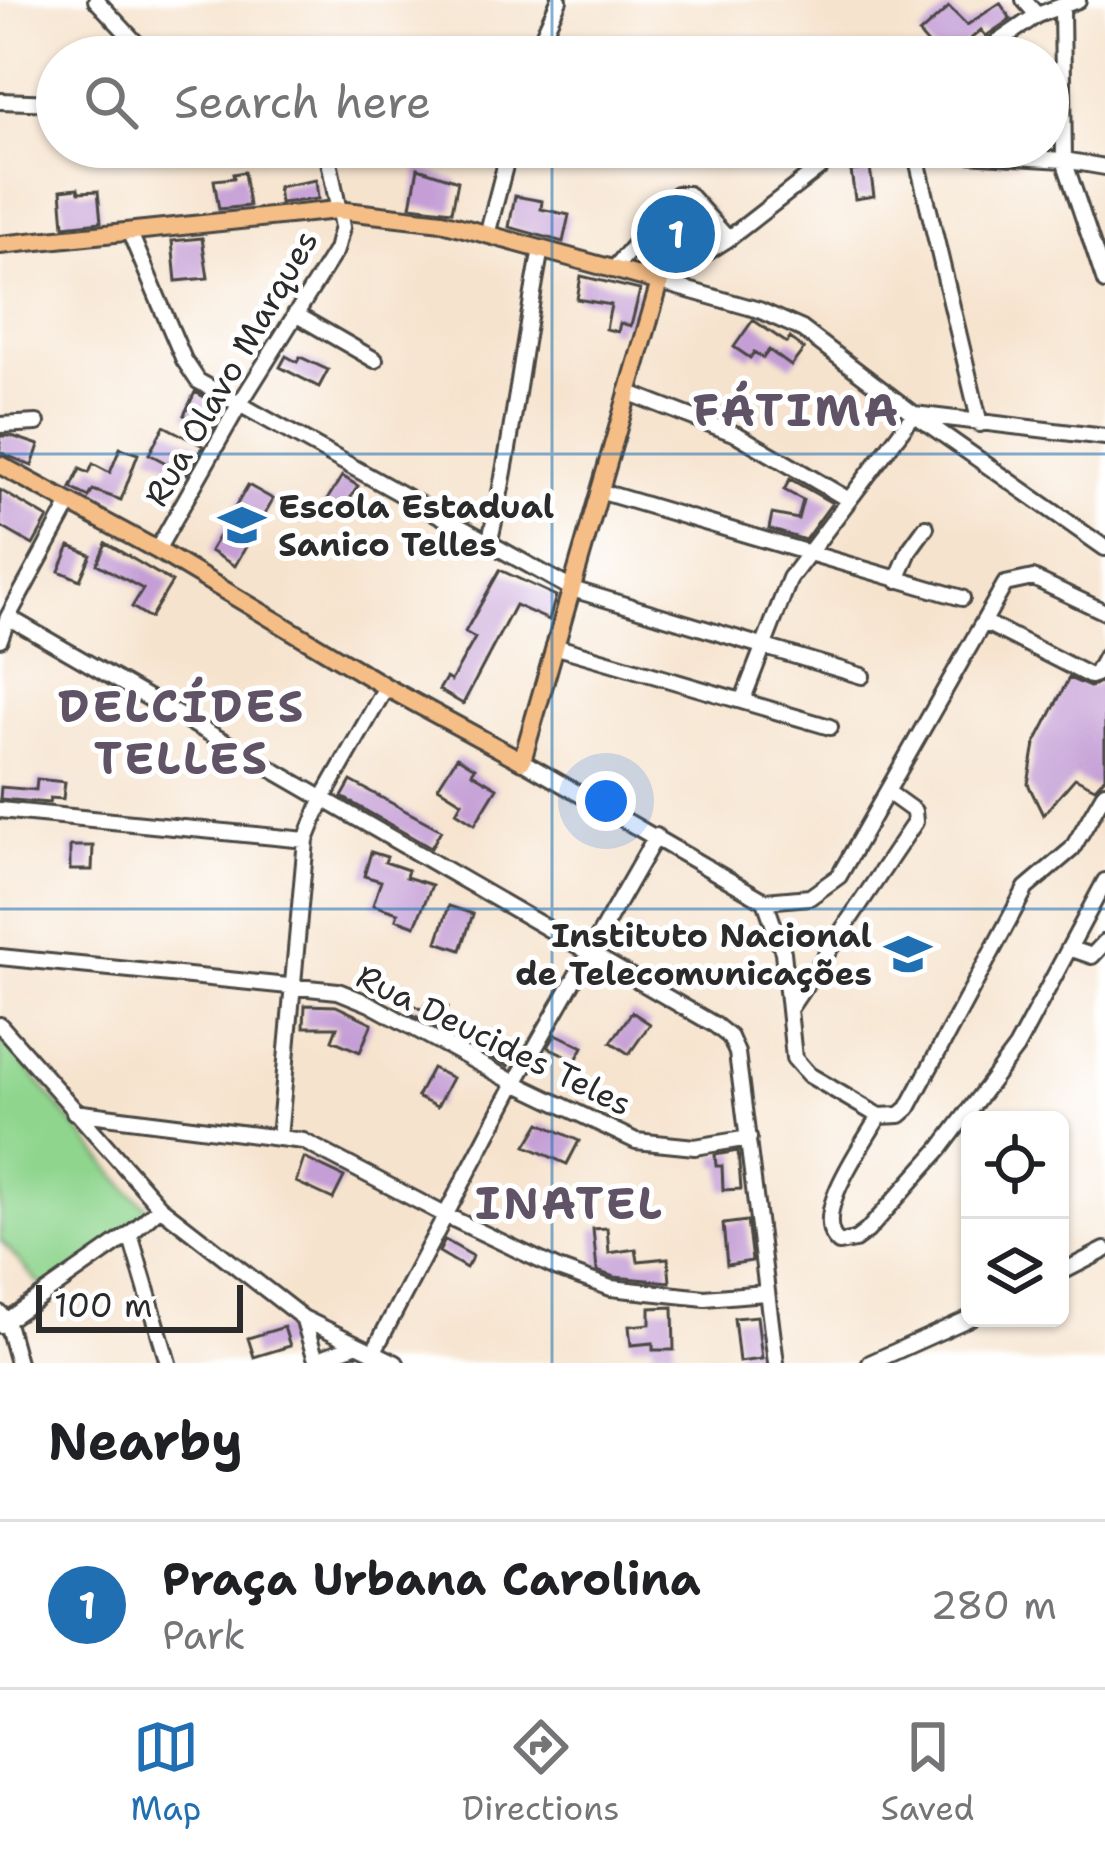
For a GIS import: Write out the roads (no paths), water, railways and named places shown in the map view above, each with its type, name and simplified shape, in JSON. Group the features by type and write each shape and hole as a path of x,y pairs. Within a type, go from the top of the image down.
{"main road":[{"path":"0,245 337,210 422,218 660,282 521,761 158,550 2,470"}],"street":[{"path":"96,0 130,36"},
{"path":"543,36 559,0"},
{"path":"1024,0 1037,15"},
{"path":"1006,36 1037,15 1078,0"},
{"path":"1062,8 1062,36"},
{"path":"0,101 36,102"},
{"path":"1069,161 1105,167"},
{"path":"330,168 337,210"},
{"path":"487,235 505,168"},
{"path":"660,282 728,239 819,168"},
{"path":"919,168 980,424"},
{"path":"1067,168 1105,282"},
{"path":"613,270 677,194 688,194 728,239"},
{"name":"Rua Olavo Marques","path":"158,550 239,405 336,250 342,227 337,210"},
{"path":"130,233 184,360 198,381 572,589 862,676"},
{"path":"489,544 541,249"},
{"path":"660,282 759,310 802,329 1105,548"},
{"path":"295,314 375,360"},
{"path":"627,392 738,434 849,500"},
{"path":"914,414 1105,437"},
{"path":"743,699 790,578 914,414"},
{"path":"0,425 38,423"},
{"path":"599,491 962,598"},
{"path":"0,639 69,505"},
{"path":"897,580 906,556 926,527"},
{"path":"521,761 765,901 810,897 838,876 1005,584 1033,578 1105,612"},
{"path":"8,617 730,1037 737,1053 749,1138 776,1363"},
{"path":"984,622 1090,676 1105,657"},
{"path":"554,646 830,727"},
{"path":"279,1138 306,840 323,798 386,686"},
{"path":"765,901 783,952 790,1045 800,1067 879,1116 900,1115 1026,888 1072,849 1105,792"},
{"path":"790,1008 915,822 914,811 889,793"},
{"path":"0,810 306,840"},
{"path":"373,1353 514,1083 656,836"},
{"path":"838,876 864,894"},
{"path":"879,1116 830,1206 829,1228 839,1243 867,1231 970,1113 1016,1048 1105,881"},
{"path":"1070,948 1092,956 1105,942"},
{"name":"Rua Deucides Teles","path":"0,957 338,991 636,1141 695,1147 749,1138"},
{"path":"0,1025 160,1207 303,1318 396,1363"},
{"path":"74,1112 303,1142 558,1269 611,1288 705,1298 765,1293"},
{"path":"18,1363 2,1320 130,1234 160,1207"},
{"path":"130,1234 168,1363"},
{"path":"1069,1268 1105,1250"},
{"path":"303,1318 317,1361 355,1345"},
{"path":"869,1363 961,1322"}],"place":[{"name":"Praça Urbana Carolina","path":"676,234"},
{"name":"Escola Estadual Sanico Telles","path":"242,525"},
{"name":"Instituto Nacional de Telecomunicações","path":"908,954"}],"district":[{"name":"FÁTIMA","path":"797,410"},
{"name":"DELCÍDES TELLES","path":"182,732"},
{"name":"INATEL","path":"570,1203"}]}
